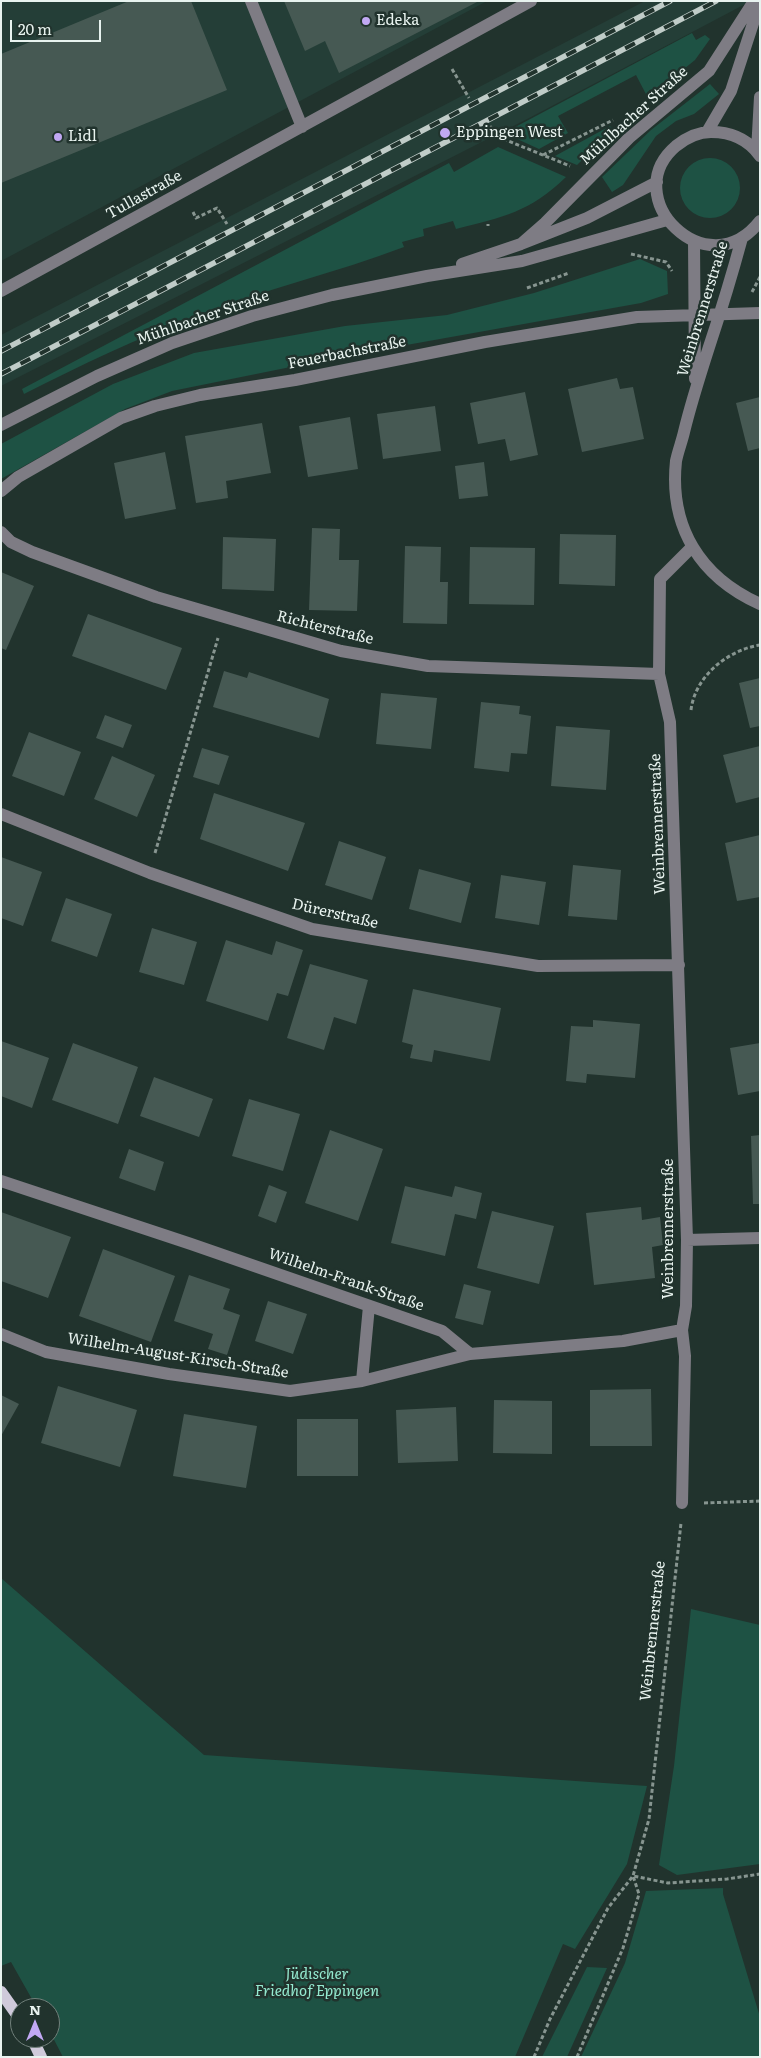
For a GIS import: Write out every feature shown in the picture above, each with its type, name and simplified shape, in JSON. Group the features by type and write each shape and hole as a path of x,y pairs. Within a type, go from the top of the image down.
{"main road":[{"path":"1,1992 10,2005"}],"street":[{"path":"250,1 302,127"},
{"name":"Tullastraße","path":"1,291 531,1"},
{"name":"Mühlbacher Straße","path":"521,244 546,223 629,138 709,71 754,1"},
{"path":"708,132 730,91 760,2"},
{"path":"758,153 760,97"},
{"path":"758,153 734,135 708,132 689,137 673,149 662,164 657,182 657,195 667,220 679,233 694,241 718,245 742,238 760,221"},
{"name":"Mühlbacher Straße","path":"427,276 521,244 587,218 657,182"},
{"name":"Mühlbacher Straße","path":"1,425 97,376 172,343 252,316 332,295 427,276 522,261 667,220"},
{"name":"Weinbrennerstraße","path":"682,1503 685,1356 682,1330 686,1306 688,1240 670,722 659,674 660,579 691,548 676,501 676,461 695,389 720,315 742,238"},
{"name":"Weinbrennerstraße","path":"694,241 695,389"},
{"name":"Feuerbachstraße","path":"1,491 18,477 121,418 155,406 200,395 295,380 485,342 627,318 760,313"},
{"name":"Richterstraße","path":"1,532 11,542 32,552 156,597 341,651 428,666 659,674"},
{"path":"691,548 714,575 737,594 760,604"},
{"name":"Dürerstraße","path":"1,814 150,873 312,929 538,966 679,965"},
{"name":"Wilhelm-Frank-Straße","path":"1,1181 442,1331 470,1354"},
{"path":"688,1240 760,1238"},
{"path":"362,1381 370,1306"},
{"path":"470,1354 623,1341 682,1330"},
{"name":"Wilhelm-August-Kirsch-Straße","path":"1,1334 46,1352 169,1374 290,1390 362,1381 470,1354"}],"path":[{"path":"452,69 469,98"},
{"path":"542,155 620,117"},
{"path":"490,126 496,136 572,167"},
{"path":"196,218 217,208 226,224"},
{"path":"150,873 218,640"},
{"path":"692,716 692,707 699,685 713,668 747,647 760,645"},
{"path":"682,1503 760,1501"},
{"name":"Weinbrennerstraße","path":"534,2057 550,2019 608,1908 633,1876 649,1819 682,1503"},
{"path":"577,2057 623,1948 639,1894 633,1876 668,1883 727,1879 760,1874"}],"shaded area":[{"path":"1,1 487,1 1,261"},
{"path":"645,1 751,1 531,117 1,386 1,335"}],"green space":[{"path":"692,33 696,40 705,35 710,39 695,60 648,98 636,75 558,116 568,133 539,149 504,133"},
{"path":"710,84 719,94 694,114 676,121 656,136 623,185 612,192 602,177 651,130"},
{"path":"610,126 613,130 577,165 555,156"},
{"path":"498,147 566,177 540,198 515,212 456,229 453,221 423,229 424,236 402,242 404,247 198,315 110,352 24,394 22,389 449,163 454,172"},
{"path":"710,158 727,163 735,171 740,188 735,205 727,213 710,218 693,213 685,205 680,188 685,171 693,163"},
{"path":"640,259 667,271 668,294 641,303 345,356 172,391 125,409 1,479 1,444 113,384 194,353 345,326 447,315 534,293"},
{"name":"Jüdischer Friedhof Eppingen","path":"1,1578 204,1755 647,1786 627,1864 575,1949 563,1944 515,2057 63,2057 58,2048 60,2048 60,1998 31,1998 11,1962 1,1966"},
{"path":"691,1609 760,1625 760,1864 677,1875 659,1865 674,1766"},
{"path":"723,1888 723,1894 760,2017 760,2057 581,2057 625,1963 646,1891"},
{"path":"587,1967 607,1968 567,2057 542,2057"}],"building":[{"name":"Lidl","path":"129,1 191,1 227,90 1,183 1,54"},
{"name":"Edeka","path":"284,1 479,1 339,73 325,41 305,51"},
{"path":"617,378 620,389 633,387 644,439 582,452 568,389"},
{"path":"525,392 538,455 510,461 505,439 478,444 470,403"},
{"path":"760,397 760,448 748,451 736,403"},
{"path":"435,406 441,451 383,459 377,414"},
{"path":"350,417 358,469 308,477 299,426"},
{"path":"262,423 271,473 226,481 228,498 196,503 185,436"},
{"path":"165,452 176,509 125,519 114,463"},
{"path":"484,462 488,496 459,499 455,466"},
{"path":"312,528 340,529 339,560 359,560 357,611 309,610"},
{"path":"560,534 616,535 615,586 559,584"},
{"path":"223,537 276,539 274,591 222,589"},
{"path":"405,546 441,547 440,582 448,582 447,624 403,623"},
{"path":"470,547 535,548 534,605 469,604"},
{"path":"1,572 34,586 6,650 1,648"},
{"path":"88,614 182,648 166,690 72,656"},
{"path":"224,671 247,678 249,672 329,699 319,738 213,707"},
{"path":"760,678 760,726 750,728 739,683"},
{"path":"381,693 437,698 431,749 376,744"},
{"path":"481,702 520,706 519,714 531,716 527,754 511,753 509,772 474,768"},
{"path":"105,715 132,725 123,748 96,738"},
{"path":"556,726 610,730 606,790 551,786"},
{"path":"29,732 81,752 64,796 12,776"},
{"path":"760,746 760,797 736,803 723,755"},
{"path":"202,748 229,756 219,785 193,777"},
{"path":"112,756 155,775 137,817 94,799"},
{"path":"214,793 305,823 288,871 200,839"},
{"path":"760,835 760,897 737,901 725,843"},
{"path":"339,841 386,857 372,900 325,885"},
{"path":"1,857 42,872 23,926 1,918"},
{"path":"573,865 621,870 617,920 568,916"},
{"path":"419,869 471,883 461,923 409,909"},
{"path":"501,875 546,882 539,925 495,918"},
{"path":"66,898 112,914 97,957 51,941"},
{"path":"152,928 197,942 184,985 139,972"},
{"path":"226,940 272,955 276,941 303,950 288,996 277,993 268,1021 206,1001"},
{"path":"310,964 368,980 356,1024 334,1017 324,1050 287,1038"},
{"path":"413,989 501,1008 490,1061 434,1050 432,1062 410,1058 413,1045 402,1042"},
{"path":"593,1020 640,1024 635,1078 587,1074 586,1083 566,1081 571,1026 593,1027"},
{"path":"1,1041 49,1058 32,1108 1,1096"},
{"path":"73,1043 138,1067 118,1124 52,1100"},
{"path":"760,1043 760,1091 738,1095 730,1048"},
{"path":"154,1077 213,1099 199,1137 140,1116"},
{"path":"249,1099 300,1114 283,1171 232,1156"},
{"path":"330,1130 383,1149 358,1221 305,1203"},
{"path":"760,1135 760,1204 753,1204 751,1136"},
{"path":"129,1149 164,1162 155,1191 119,1178"},
{"path":"269,1185 287,1192 276,1223 258,1216"},
{"path":"405,1186 452,1197 455,1186 482,1193 476,1219 455,1214 445,1256 391,1243"},
{"path":"641,1207 642,1220 660,1217 663,1245 652,1247 655,1278 594,1285 586,1213"},
{"path":"492,1211 554,1226 539,1284 477,1268"},
{"path":"1,1212 71,1237 48,1298 1,1281"},
{"path":"103,1249 175,1276 151,1342 79,1316"},
{"path":"189,1275 230,1289 223,1309 240,1315 227,1355 208,1349 213,1334 174,1321"},
{"path":"464,1284 491,1291 483,1325 455,1318"},
{"path":"268,1301 307,1314 293,1354 255,1341"},
{"path":"58,1386 137,1410 120,1467 41,1443"},
{"path":"651,1389 652,1446 590,1446 590,1390"},
{"path":"1,1395 19,1404 1,1436"},
{"path":"494,1400 552,1401 552,1454 493,1453"},
{"path":"456,1407 458,1461 398,1463 396,1410"},
{"path":"184,1414 257,1426 246,1488 173,1476"},
{"path":"297,1419 358,1419 358,1476 297,1476"}],"railway":[{"path":"1,351 670,1"},
{"path":"1,374 716,1"}],"place":[{"name":"Edeka","path":"366,21"},
{"name":"Eppingen West","path":"445,133"},
{"name":"Lidl","path":"58,137"}]}
